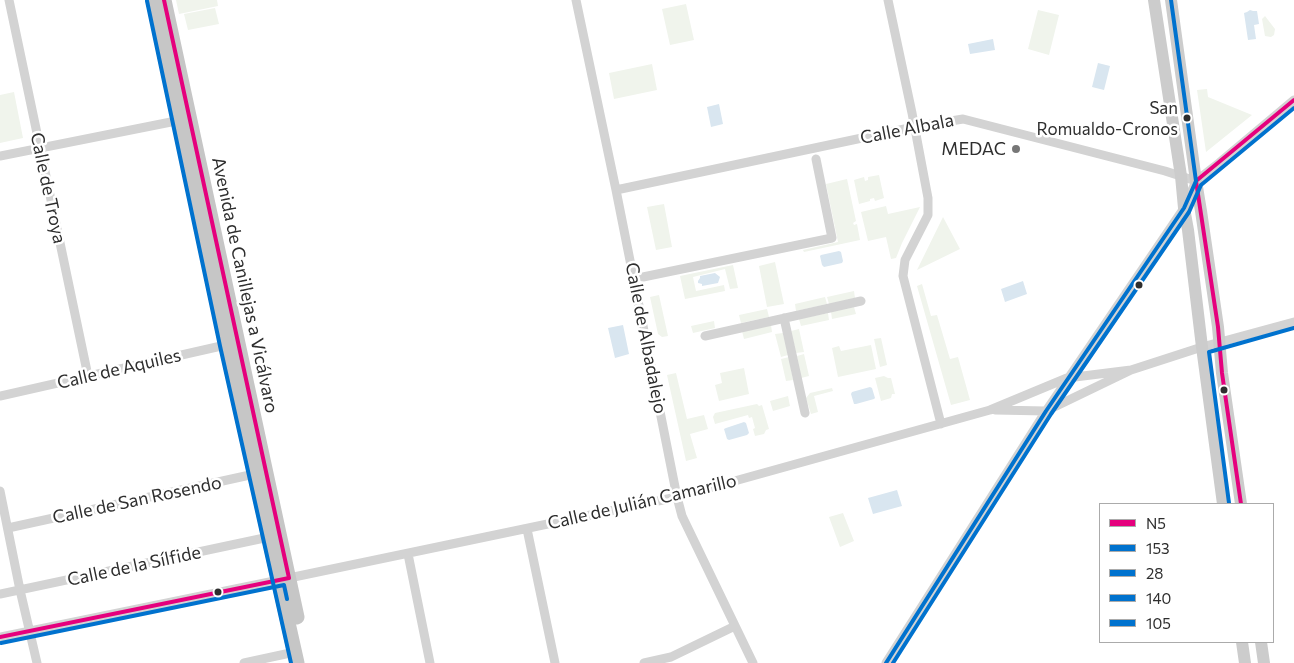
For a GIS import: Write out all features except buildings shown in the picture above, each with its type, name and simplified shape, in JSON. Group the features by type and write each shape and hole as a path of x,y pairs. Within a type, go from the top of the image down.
{"main road":[{"name":"Avenida de Canillejas a Vicálvaro","path":"153,0 184,119 284,579 307,663"},
{"name":"Avenida de Canillejas a Vicálvaro","path":"164,0 184,119"},
{"path":"1154,0 1188,230 1223,503"},
{"path":"1171,0 1241,503"},
{"name":"Avenida de Canillejas a Vicálvaro","path":"261,473 268,537 284,579 296,658"},
{"path":"1242,643 1245,663"},
{"path":"1261,643 1264,663"}],"street":[{"name":"Calle de Troya","path":"9,0 88,376"},
{"name":"Calle de Albadalejo","path":"576,0 682,516 753,663"},
{"path":"888,0 928,198 928,215 906,260 903,276 941,424"},
{"path":"886,663 1067,378 1184,208 1196,181 1294,100"},
{"path":"0,156 184,119"},
{"name":"Calle Albala","path":"616,190 914,127 963,119 1196,181"},
{"path":"643,277 832,238 816,159"},
{"path":"705,336 861,301"},
{"path":"784,318 805,413"},
{"name":"Calle de Julián Camarillo","path":"990,410 1046,411 1131,370 1202,347 1294,322"},
{"name":"Calle de Aquiles","path":"0,396 232,343"},
{"name":"Calle de Julián Camarillo","path":"0,637 677,497 990,410 1067,378 1131,370"},
{"name":"Calle de San Rosendo","path":"8,528 261,473"},
{"path":"0,491 37,663"},
{"path":"527,529 555,663"},
{"name":"Calle de la Sílfide","path":"0,594 268,537"},
{"path":"408,554 430,663"},
{"path":"644,663 671,657 735,626"},
{"path":"244,663 296,658"}],"shaded area":[{"path":"176,0 217,0 218,6 179,14"},
{"path":"686,4 694,40 670,45 662,9"},
{"path":"215,8 219,24 188,30 184,14"},
{"path":"1038,10 1059,15 1049,55 1028,49"},
{"path":"1250,10 1257,11 1259,24 1254,25 1256,39 1248,40 1244,13"},
{"path":"1265,16 1275,29 1274,35 1271,37 1265,36 1262,19"},
{"path":"993,39 995,50 970,54 968,44"},
{"path":"1098,63 1110,66 1104,90 1092,87"},
{"path":"652,64 657,90 614,99 609,73"},
{"path":"1207,89 1208,97 1252,115 1206,152 1197,90"},
{"path":"14,92 23,138 0,143 0,95"},
{"path":"719,104 723,124 711,127 707,107"},
{"path":"879,175 884,198 875,201 874,198 859,204 854,180 864,177 865,181 868,180 868,177"},
{"path":"847,179 856,221 853,223 854,225 857,224 860,240 804,252 803,250 838,242 826,184"},
{"path":"664,204 672,247 656,250 647,207"},
{"path":"886,206 888,214 920,207 896,258 891,259 886,237 868,241 861,212"},
{"path":"943,217 960,249 917,270"},
{"path":"841,252 842,263 824,267 822,265 821,255"},
{"path":"775,262 784,304 767,307 759,266"},
{"path":"733,265 738,288 730,289 725,269 693,277 696,291 724,285 725,291 685,299 680,276"},
{"path":"715,273 720,277 718,283 702,286 702,284 698,283 700,276"},
{"path":"1023,281 1027,294 1005,302 1001,289"},
{"path":"922,284 931,316 937,315 950,359 958,357 970,400 951,405 917,286"},
{"path":"854,291 855,298 829,304 827,297"},
{"path":"659,295 668,336 662,337 658,334 650,297"},
{"path":"825,297 827,304 796,311 795,304"},
{"path":"854,307 856,314 832,319 831,312"},
{"path":"767,309 769,317 741,323 739,315"},
{"path":"828,313 829,320 801,326 799,319"},
{"path":"714,321 715,328 693,333 691,326"},
{"path":"623,325 629,354 615,358 608,328"},
{"path":"771,325 772,332 744,339 742,331"},
{"path":"799,329 804,352 796,353 791,331"},
{"path":"783,333 788,355 781,357 775,334"},
{"path":"881,338 887,365 880,367 874,339"},
{"path":"871,345 876,369 838,377 832,348 839,346 841,351"},
{"path":"804,354 809,376 801,378 797,356"},
{"path":"789,357 793,380 786,381 781,359"},
{"path":"744,368 749,394 719,401 715,385 722,383 720,373"},
{"path":"676,373 687,419 704,415 708,429 690,434 697,458 686,461 667,375"},
{"path":"884,376 891,378 895,394 892,394 891,398 881,401 875,378"},
{"path":"870,387 875,398 854,404 852,392"},
{"path":"832,388 833,391 814,396 818,412 811,414 806,398 810,393"},
{"path":"788,396 790,406 773,411 770,401"},
{"path":"757,404 759,406 762,405 769,429 764,434 755,436 752,417 749,418 748,415 715,424 713,417 715,413"},
{"path":"744,422 749,433 747,435 727,439 724,429"},
{"path":"897,490 902,506 873,514 868,498"},
{"path":"843,513 854,541 840,547 829,517"}],"transit line":[{"name":"N5","path":"0,637 289,578 164,0"},
{"name":"153","path":"886,663 1046,411 1184,208 1196,181 1171,0"},
{"name":"140","path":"147,1 220,346 291,663"},
{"name":"N5","path":"1241,503 1222,373 1218,327 1196,181 1294,100"},
{"name":"28","path":"893,663 1051,414 1189,212 1201,185 1294,108"},
{"name":"105","path":"1229,503 1209,352 1294,328"},
{"name":"140","path":"1,643 284,585 287,599"}],"place":[{"name":"San Romualdo-Cronos","path":"1187,118"},
{"name":"MEDAC","path":"1016,149"}]}
